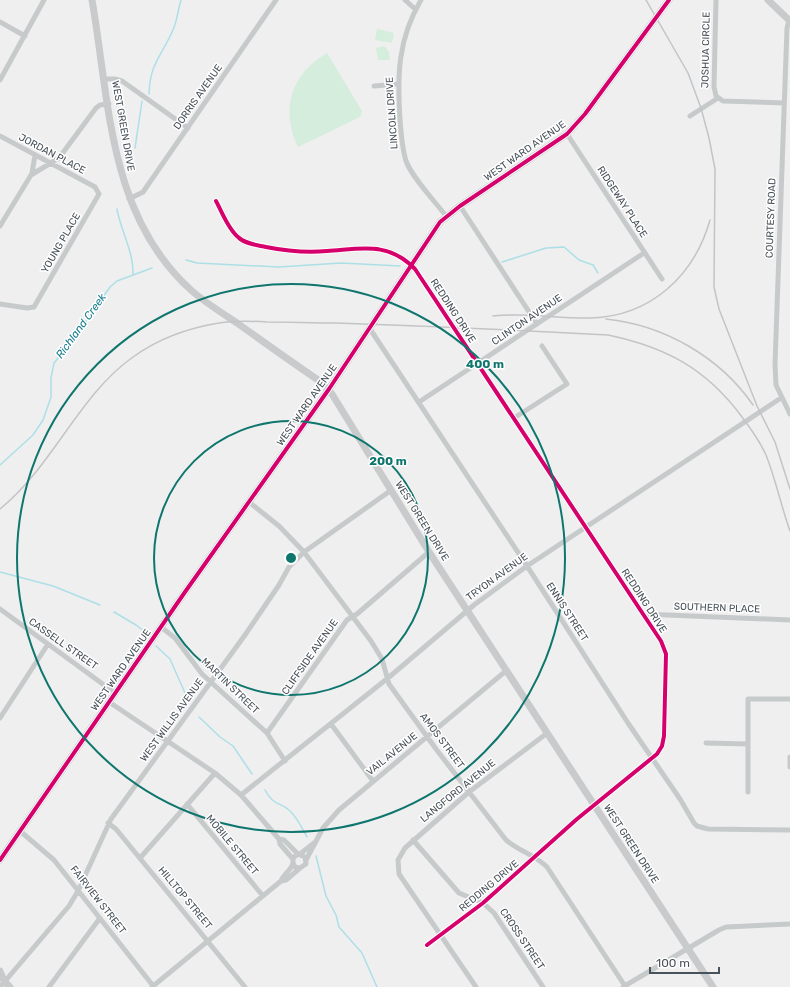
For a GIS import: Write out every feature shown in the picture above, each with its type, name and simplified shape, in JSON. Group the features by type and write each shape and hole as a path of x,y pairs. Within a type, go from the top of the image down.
{"main road":[{"name":"WEST GREEN DRIVE","path":"92,0 116,152 129,199 145,232 173,272 193,292 329,389 390,491 429,552 507,670 546,734 713,987"},
{"name":"WEST WARD AVENUE","path":"0,860 161,627 329,389 411,265 446,216 567,134 585,114 668,0"},
{"path":"768,0 789,21"},
{"path":"0,971 1,983 10,987"}],"street":[{"path":"0,80 44,0"},
{"name":"DORRIS AVENUE","path":"129,199 143,192 276,0"},
{"path":"405,0 415,9"},
{"name":"LINCOLN DRIVE","path":"420,0 415,9 400,57 398,84 401,129 407,162 410,170 446,216"},
{"name":"JOSHUA CIRCLE","path":"716,0 714,93 723,101 746,103 784,103"},
{"name":"COURTESY ROAD","path":"789,21 784,103 775,364 776,385 790,414"},
{"path":"0,22 25,36"},
{"path":"105,79 116,79 122,81 188,128"},
{"path":"374,86 398,84"},
{"name":"JOSHUA CIRCLE","path":"690,116 718,98"},
{"path":"32,174 59,158 96,108 100,105 108,104"},
{"name":"RIDGEWAY PLACE","path":"567,134 662,279"},
{"name":"JORDAN PLACE","path":"0,136 95,188"},
{"path":"0,226 32,174 35,154"},
{"name":"YOUNG PLACE","path":"0,304 27,308 33,307 98,198 99,192 95,188"},
{"path":"216,201 232,230 237,237 244,242 276,249 301,252 366,247 383,249 403,258 411,265"},
{"path":"460,206 537,324"},
{"name":"CLINTON AVENUE","path":"419,402 644,253"},
{"name":"REDDING DRIVE","path":"411,265 664,646 667,660 664,742 658,754 535,856 483,903 427,945"},
{"name":"ENNIS STREET","path":"370,329 680,799 691,819 697,826 708,829 790,830"},
{"path":"514,418 567,384 542,346"},
{"name":"TRYON AVENUE","path":"241,795 388,678 467,610 527,566 781,398"},
{"name":"WEST WILLIS AVENUE","path":"1,983 69,906 78,891 108,823 269,601 288,567 304,552 390,491"},
{"name":"AMOS STREET","path":"249,502 279,526 304,552 382,659 389,684 428,737 506,840 518,849 535,856 547,867 624,986"},
{"name":"CLIFFSIDE AVENUE","path":"267,733 347,620 429,552"},
{"name":"CASSELL STREET","path":"0,609 115,693"},
{"name":"SOUTHERN PLACE","path":"643,614 790,620"},
{"name":"MARTIN STREET","path":"161,627 175,638 195,667 267,733 284,760"},
{"path":"0,718 48,644"},
{"name":"VAIL AVENUE","path":"299,854 314,843 323,828 339,810 507,670"},
{"path":"748,792 748,699 790,699"},
{"path":"109,702 169,740 215,773 241,795 279,839 280,844 293,861 295,867 300,868"},
{"path":"331,724 373,781"},
{"name":"LANGFORD AVENUE","path":"441,934 399,873 398,860 400,853 469,792 546,734"},
{"path":"706,743 748,744"},
{"path":"790,757 790,768"},
{"path":"140,858 215,773"},
{"name":"MOBILE STREET","path":"187,804 263,896"},
{"name":"HILLTOP STREET","path":"108,823 116,829 209,941 245,987"},
{"name":"FAIRVIEW STREET","path":"20,831 54,860 153,987"},
{"path":"279,839 284,840 306,860 304,866 286,880 281,881"},
{"name":"CROSS STREET","path":"414,840 459,893 483,903 494,913 543,987"},
{"name":"VAIL AVENUE","path":"306,860 314,848 314,843"},
{"path":"153,987 281,881 290,870 293,861 299,854"},
{"path":"48,987 100,918"},
{"path":"624,986 712,933 726,927 790,924"},
{"path":"441,934 476,987"}],"green space":[{"path":"377,29 394,33 392,43 375,40"},
{"path":"384,46 389,52 390,60 378,60 376,48"},
{"path":"327,53 362,111 360,117 298,147 290,119 292,94 297,82 305,71"}],"waterway":[{"path":"149,94 151,75 176,23 181,0"},
{"path":"135,148 142,101"},
{"path":"117,209 131,258 133,275"},
{"name":"Richland Creek","path":"502,262 546,248 564,247 579,260 593,265 598,273"},
{"name":"Richland Creek","path":"186,260 197,263 279,267 341,263 400,266"},
{"name":"Richland Creek","path":"0,465 33,435 43,420 51,397 51,378 54,363 71,342 110,287 117,281 152,268"},
{"path":"0,572 53,586 100,605"},
{"path":"114,612 136,625 149,635"},
{"path":"156,646 170,659 189,702"},
{"path":"199,717 220,737 233,746 252,774"},
{"path":"265,790 273,801 285,807 292,813 307,837"},
{"path":"316,856 326,896 336,915 339,927 362,953 377,987"}],"railway":[{"path":"646,0 688,73 701,108 715,169 714,287 719,309 757,406 775,442 790,489"},
{"path":"493,316 530,315 566,318 591,318 613,316 633,310 651,301 667,289 681,275 693,259 703,240 710,220"},
{"path":"606,319 628,322 649,328 689,346 724,372 740,388 753,405"},
{"path":"0,509 19,492 36,472 81,410 97,391 114,373 133,357 153,345 185,331 225,322 336,323 608,335 629,340 666,353 683,362 714,385 728,400 752,431 766,455 790,531"}],"cycle path":[{"path":"0,860 185,592 329,389 440,222 460,206 567,134 585,114 669,0"},
{"path":"216,201 234,234 248,243 289,251 304,252 363,248 384,250 405,260 415,269 661,641 666,654 664,736 662,746 657,754 577,819 483,903 427,945"}]}
